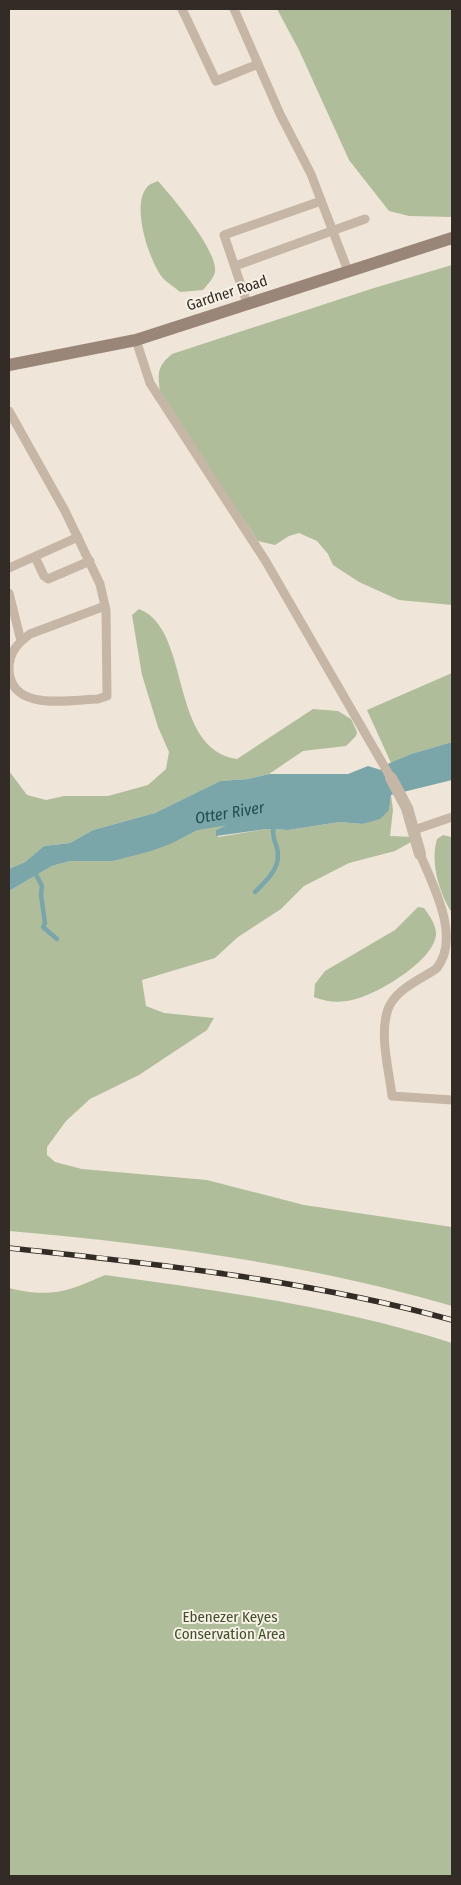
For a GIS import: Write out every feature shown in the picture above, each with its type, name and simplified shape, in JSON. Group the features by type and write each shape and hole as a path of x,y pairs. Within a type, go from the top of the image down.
{"main road":[{"name":"Gardner Road","path":"9,365 136,340 452,238"}],"street":[{"path":"391,778 407,808 420,854"}],"lane":[{"path":"182,9 216,81 258,64"},
{"path":"234,9 288,131 311,174 348,271"},
{"path":"247,303 224,235 322,201"},
{"path":"235,266 365,219"},
{"path":"136,340 150,382 265,560 391,778"},
{"path":"9,411 78,537 100,584 106,606 109,691 104,699 35,700 23,696 12,686 10,658 21,641 30,634 106,606"},
{"path":"9,568 78,537"},
{"path":"35,556 44,576 48,579 90,561"},
{"path":"9,593 21,641"},
{"path":"414,830 452,817"},
{"path":"420,854 445,915 449,931 448,945 437,968 397,994 388,1008 385,1034 392,1096 452,1100"}],"green space":[{"path":"277,9 452,9 452,217 409,216 389,211 349,160 299,50"},
{"path":"158,181 193,224 214,262 215,273 203,290 180,292 162,277 152,258 143,232 141,205 143,194 148,186"},
{"path":"452,265 452,605 399,600 359,582 333,565 328,554 317,541 299,533 289,536 275,545 258,541 160,393 159,371 163,363 172,354 374,288"},
{"path":"139,609 156,621 167,639 190,712 200,734 215,751 237,759 313,709 338,711 351,719 357,732 356,736 346,746 303,751 269,774 248,779 220,781 155,813 93,830 70,843 44,846 25,862 9,869 9,771 27,795 46,800 64,796 108,796 148,785 166,769 169,752 158,727 142,675 132,615"},
{"path":"452,673 452,742 411,754 391,763 367,710"},
{"path":"391,795 393,810 390,836 413,837 411,842 395,851 349,863 304,886 281,909 238,937 215,958 142,980 146,1006 164,1013 214,1018 207,1030 139,1075 90,1099 66,1121 47,1147 47,1155 55,1162 82,1169 207,1180 304,1205 452,1227 452,1306 398,1291 288,1267 177,1249 9,1231 9,891 52,866 70,861 113,861 173,843 247,804 280,799 283,807 256,817 238,819 216,830 218,837 267,829 288,830 340,822 362,824 389,810"},
{"path":"443,835 451,837 452,840 452,913 443,896 435,867 437,839"},
{"path":"418,907 424,908 430,916 436,932 434,943 416,964 389,984 362,997 337,1002 314,997 315,984 325,971 395,930"},
{"name":"Ebenezer Keyes Conservation Area","path":"105,1275 280,1301 367,1319 452,1343 452,1876 9,1876 9,1288 36,1293 58,1292 80,1286"}],"water":[{"path":"452,742 452,780 391,795 389,810 380,819 362,824 340,822 288,830 267,829 216,836 216,830 238,819 256,817 283,807 280,799 247,804 173,843 113,861 70,861 52,866 9,891 9,869 25,862 44,846 70,843 93,830 155,813 220,781 248,779 269,774 348,774 368,766 381,770 383,766 411,754"}],"waterway":[{"name":"Otter River","path":"194,818 315,798"},
{"path":"255,892 272,873 277,861 277,848 273,834 274,825"},
{"path":"34,871 42,886 41,895 45,923 43,927 57,939"}],"railway":[{"path":"9,1248 121,1260 232,1275 343,1294 452,1320"}]}
